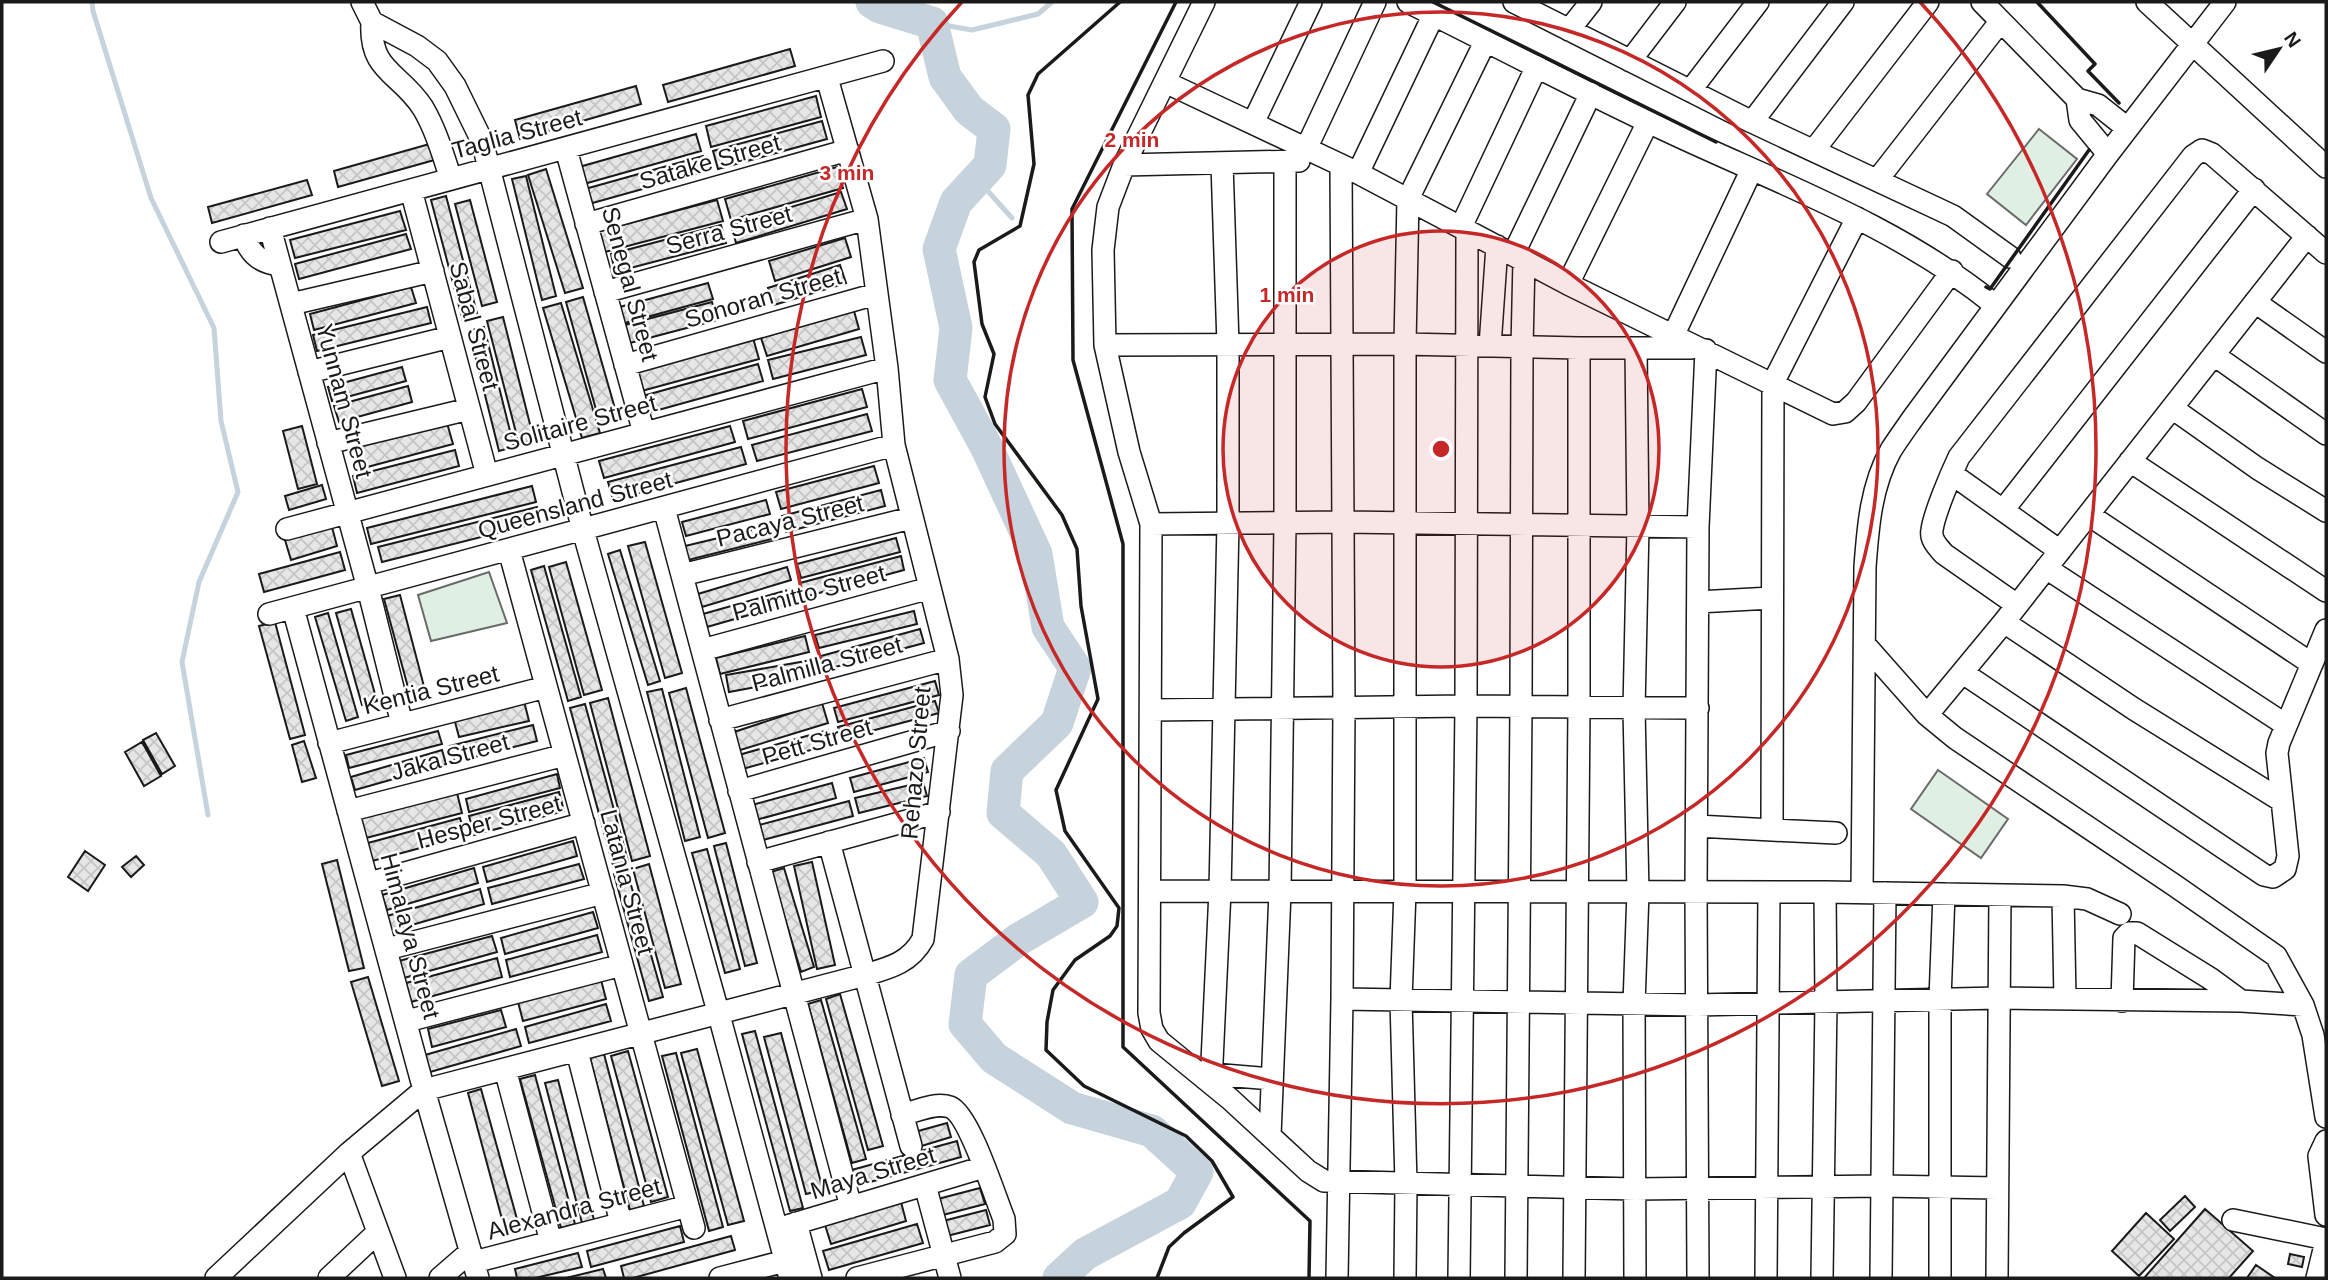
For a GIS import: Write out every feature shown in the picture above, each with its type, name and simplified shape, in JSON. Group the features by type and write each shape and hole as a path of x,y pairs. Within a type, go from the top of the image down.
{"street":[{"path":"362,2 372,22 373,52 379,62 415,96 425,111 438,139 451,179"},
{"path":"1204,2 1124,164 1108,207 1103,250 1105,345 1129,452 1151,524 1149,1013 1152,1029 1159,1041 1211,1079 1308,1171 1324,1181 1635,1189 1822,1186 1997,1188"},
{"path":"1253,123 1311,2"},
{"path":"1337,1278 1342,999 1344,345 1333,161 1375,2"},
{"path":"1408,2 1648,122 1857,218 1924,253 1995,305"},
{"path":"1514,2 1752,122 1953,216 2010,257"},
{"path":"1569,30 1591,2"},
{"path":"1629,61 1675,2"},
{"path":"1690,91 1758,2"},
{"path":"1752,122 1843,2"},
{"path":"1814,150 1928,2"},
{"path":"1982,2 2077,99 2098,105 2127,128"},
{"path":"2147,2 2326,167"},
{"path":"1862,892 1866,567 1868,523 1877,484 1891,450 1995,305 2225,2"},
{"path":"1333,161 1434,15"},
{"path":"372,22 437,61 455,86 482,141 583,530 719,1015 786,1226 811,1278"},
{"path":"1878,179 2000,22"},
{"path":"1405,1278 1406,1183 1401,1000 1405,891 1405,344 1408,199 1486,40"},
{"name":"Taglia Street","path":"221,242 883,61"},
{"path":"1459,1278 1466,706 1464,228 1537,66"},
{"name":"Rehazo Street","path":"424,1090 865,975 906,960 916,952 923,939 949,731 952,695 948,659 894,445 867,219 827,78"},
{"path":"1165,82 1333,161 1568,284 1833,414 1845,412 1856,402 1952,271"},
{"path":"1490,346 1511,254 1591,93"},
{"path":"2077,99 2080,120 2108,154"},
{"path":"1568,284 1648,122"},
{"name":"Senegal Street","path":"565,149 644,433"},
{"name":"Satake Street","path":"586,224 848,150"},
{"path":"2282,802 2134,709 2011,613 1934,544 1931,532 1959,457 2193,156 2202,150 2212,154 2326,253"},
{"path":"1124,164 1333,161"},
{"path":"1270,1136 1280,891 1285,523 1285,162"},
{"path":"1211,1079 1220,891 1228,523 1222,164"},
{"path":"1673,336 1752,169"},
{"path":"2004,509 2255,189"},
{"name":"Sabal Street","path":"411,190 487,475"},
{"path":"1772,830 1773,383 1857,218"},
{"name":"Serra Street","path":"605,292 867,219"},
{"name":"Yunnam Street","path":"270,228 368,588 402,724"},
{"path":"244,235 253,254 270,264 280,265"},
{"path":"1927,715 2089,515 2307,236"},
{"path":"1511,254 1522,347 1516,1278"},
{"path":"291,304 433,271"},
{"name":"Sonoran Street","path":"625,365 876,294"},
{"path":"2255,302 2326,352"},
{"path":"309,372 450,337"},
{"path":"1105,345 1405,344 1702,349"},
{"path":"1574,1278 1579,348"},
{"path":"1635,1278 1634,1004 1638,892 1634,709 1638,526 1636,348"},
{"path":"1698,1278 1696,892 1702,349"},
{"path":"2214,355 2326,434"},
{"name":"Solitaire Street","path":"286,528 887,369"},
{"path":"328,443 469,408"},
{"path":"2172,408 2257,468 2326,511"},
{"name":"Queensland Street","path":"269,614 894,445"},
{"path":"2130,461 2326,591"},
{"path":"1952,474 2060,551"},
{"path":"664,508 851,1207"},
{"path":"2089,515 2312,664"},
{"name":"Pacaya Street","path":"682,575 911,518"},
{"path":"1151,524 1344,522 1699,527"},
{"name":"Latania Street","path":"509,550 694,1228"},
{"path":"2046,568 2286,725"},
{"name":"Palmitto Street","path":"702,650 930,588"},
{"path":"1698,601 1771,598"},
{"name":"Himalaya Street","path":"293,608 474,1264"},
{"path":"1963,673 2264,875 2273,877 2288,864 2277,753 2326,630"},
{"path":"1866,646 1927,715 1955,738 2276,956 2303,1005 2313,1035 2326,1116"},
{"name":"Palmilla Street","path":"720,720 948,659"},
{"name":"Kentia Street","path":"329,743 546,687"},
{"path":"1151,710 1406,706 1698,708"},
{"name":"Pett Street","path":"739,791 949,731"},
{"name":"Jaka Street","path":"348,811 565,755"},
{"path":"758,862 939,812"},
{"name":"Hesper Street","path":"369,883 584,823"},
{"path":"1697,826 1836,833"},
{"path":"829,842 911,1146"},
{"path":"1151,891 1862,892 2063,896 2087,899 2120,915"},
{"path":"1766,1278 1769,892"},
{"path":"1822,1278 1825,892"},
{"path":"387,950 603,893"},
{"path":"1881,1278 1885,893"},
{"path":"1940,1278 1940,999 1944,894"},
{"path":"1997,1278 2000,895"},
{"path":"2063,896 2065,999"},
{"path":"2122,1001 2124,937 2129,933 2137,933 2241,1001"},
{"path":"407,1021 622,965"},
{"path":"1342,999 1697,1005 1998,998 2241,1001 2303,1005"},
{"path":"577,1051 621,1223"},
{"path":"505,1069 551,1242"},
{"path":"1211,1079 1272,1079"},
{"path":"216,1278 349,1153 424,1090"},
{"path":"866,1277 995,1242 1005,1234 1005,1226 984,1167 968,1127 957,1110 948,1105 937,1105 902,1115"},
{"path":"2326,1141 2319,1156 2326,1215"},
{"path":"349,1153 395,1278"},
{"name":"Maya Street","path":"786,1226 984,1167"},
{"path":"925,1185 950,1278"},
{"name":"Alexandra Street","path":"440,1278 474,1264 688,1206"},
{"path":"2233,1220 2326,1240 2317,1278"},
{"path":"720,1278 788,1270 786,1226"},
{"path":"329,1278 378,1232"}],"green space":[{"path":"2039,129 2077,159 2026,225 1987,194"},
{"path":"489,572 507,623 431,641 418,595"},
{"path":"1938,770 2008,819 1981,858 1911,809"}],"building":[{"path":"790,49 795,66 668,102 663,85"},
{"path":"636,86 641,104 520,139 515,120"},
{"path":"816,96 821,117 711,147 706,126"},
{"path":"822,121 827,139 718,169 713,151"},
{"path":"696,134 701,151 584,184 579,167"},
{"path":"433,143 438,159 338,187 334,171"},
{"path":"703,156 707,171 589,204 585,189"},
{"path":"837,167 843,188 731,220 725,199"},
{"path":"546,169 583,288 565,293 528,175"},
{"path":"526,176 556,296 542,300 512,179"},
{"path":"307,180 312,195 212,223 208,207"},
{"path":"841,192 847,209 736,243 731,225"},
{"path":"446,196 478,317 463,321 431,200"},
{"path":"470,200 497,302 482,306 455,204"},
{"path":"717,200 723,221 601,253 596,232"},
{"path":"400,211 406,230 295,258 290,240"},
{"path":"721,225 726,243 615,272 611,254"},
{"path":"406,234 411,249 299,279 295,264"},
{"path":"845,238 851,257 775,281 769,261"},
{"path":"840,265 846,283 774,305 768,288"},
{"path":"708,283 713,299 621,324 616,308"},
{"path":"411,287 416,303 314,330 310,314"},
{"path":"583,297 618,419 600,424 566,302"},
{"path":"712,302 717,320 626,344 621,326"},
{"path":"561,303 600,433 582,438 543,308"},
{"path":"427,307 431,323 317,351 313,335"},
{"path":"854,311 859,329 767,356 761,338"},
{"path":"503,317 534,440 519,444 487,321"},
{"path":"484,327 514,447 499,451 469,331"},
{"path":"861,337 866,355 773,379 768,360"},
{"path":"753,338 759,359 638,392 633,371"},
{"path":"758,364 763,381 644,414 639,397"},
{"path":"402,367 406,381 332,401 328,387"},
{"path":"408,386 412,402 339,422 334,406"},
{"path":"862,389 867,407 748,439 743,421"},
{"path":"867,414 872,431 757,461 752,445"},
{"path":"447,423 453,444 360,469 354,448"},
{"path":"302,426 317,484 298,489 283,431"},
{"path":"730,426 735,442 604,478 599,461"},
{"path":"741,447 746,464 613,500 608,482"},
{"path":"455,450 459,466 357,493 353,476"},
{"path":"874,466 879,483 781,509 776,492"},
{"path":"322,485 326,499 289,510 285,496"},
{"path":"532,486 536,502 371,544 367,528"},
{"path":"881,490 885,506 786,532 782,516"},
{"path":"766,500 770,514 686,536 682,522"},
{"path":"537,507 541,522 382,562 378,547"},
{"path":"773,525 776,538 688,560 685,546"},
{"path":"332,527 337,546 291,560 285,540"},
{"path":"896,538 900,552 801,578 797,564"},
{"path":"645,542 682,673 665,678 628,546"},
{"path":"620,550 660,681 648,685 608,554"},
{"path":"340,552 345,570 264,592 259,574"},
{"path":"901,556 904,570 804,597 800,583"},
{"path":"566,562 602,690 584,695 549,567"},
{"path":"544,566 581,697 568,701 531,570"},
{"path":"787,567 791,580 702,607 698,594"},
{"path":"791,589 794,602 707,627 703,614"},
{"path":"400,595 427,698 412,702 384,599"},
{"path":"351,609 377,701 362,705 336,613"},
{"path":"914,611 917,624 819,648 815,635"},
{"path":"328,613 358,717 346,721 315,617"},
{"path":"275,622 305,735 290,739 259,626"},
{"path":"920,629 924,643 824,670 821,656"},
{"path":"805,636 809,652 720,674 716,658"},
{"path":"812,660 815,676 729,692 726,675"},
{"path":"935,681 939,695 838,722 834,708"},
{"path":"686,688 725,833 708,838 669,693"},
{"path":"662,689 700,837 685,841 647,692"},
{"path":"608,698 650,856 632,861 590,703"},
{"path":"524,701 529,721 459,737 454,718"},
{"path":"935,701 939,713 841,739 838,727"},
{"path":"822,703 828,723 737,751 731,733"},
{"path":"585,704 628,861 613,865 570,708"},
{"path":"533,725 537,741 455,762 450,746"},
{"path":"828,730 832,744 739,770 735,756"},
{"path":"438,731 442,744 349,768 346,755"},
{"path":"156,733 175,766 162,774 143,740"},
{"path":"304,741 316,778 302,782 292,745"},
{"path":"142,742 161,776 144,786 125,752"},
{"path":"442,750 446,764 355,790 351,777"},
{"path":"924,758 928,772 854,792 850,778"},
{"path":"557,774 560,788 469,812 466,799"},
{"path":"923,782 927,796 859,813 855,798"},
{"path":"832,783 836,798 756,820 752,805"},
{"path":"559,792 564,811 474,835 469,816"},
{"path":"457,793 462,813 366,838 361,818"},
{"path":"849,801 853,816 763,840 759,825"},
{"path":"460,818 465,836 372,861 368,843"},
{"path":"573,841 577,856 487,882 483,867"},
{"path":"726,843 757,963 745,966 714,846"},
{"path":"707,849 740,969 725,973 692,853"},
{"path":"85,851 105,865 88,891 68,877"},
{"path":"136,856 144,865 131,877 122,867"},
{"path":"337,860 364,968 349,971 322,864"},
{"path":"812,862 835,965 817,969 794,866"},
{"path":"579,864 584,879 492,904 488,888"},
{"path":"649,864 681,984 665,988 633,869"},
{"path":"474,868 478,883 387,910 382,895"},
{"path":"784,868 814,967 801,972 771,872"},
{"path":"627,871 663,997 649,1001 614,874"},
{"path":"480,889 484,904 391,931 387,916"},
{"path":"593,912 598,928 505,954 501,938"},
{"path":"597,935 602,952 510,977 506,960"},
{"path":"492,936 497,952 404,978 399,961"},
{"path":"497,958 502,977 411,1002 406,983"},
{"path":"368,977 399,1081 382,1086 351,982"},
{"path":"601,980 606,999 523,1021 518,1002"},
{"path":"840,994 883,1146 868,1150 826,999"},
{"path":"821,1000 866,1159 852,1163 808,1004"},
{"path":"606,1004 611,1021 529,1043 525,1027"},
{"path":"501,1010 506,1027 432,1047 428,1029"},
{"path":"516,1029 521,1046 430,1072 425,1055"},
{"path":"755,1031 803,1208 790,1211 742,1034"},
{"path":"781,1033 823,1190 806,1194 764,1037"},
{"path":"697,1049 744,1221 728,1225 681,1053"},
{"path":"628,1051 668,1197 651,1202 611,1056"},
{"path":"676,1053 723,1227 709,1231 662,1056"},
{"path":"604,1054 644,1206 630,1210 590,1058"},
{"path":"535,1075 575,1224 561,1228 520,1079"},
{"path":"558,1080 594,1220 582,1223 545,1083"},
{"path":"481,1089 520,1230 506,1234 468,1093"},
{"path":"947,1123 951,1137 915,1148 911,1133"},
{"path":"957,1141 961,1157 852,1187 848,1171"},
{"path":"980,1188 985,1204 939,1216 934,1200"},
{"path":"2185,1196 2195,1207 2170,1231 2160,1220"},
{"path":"901,1202 906,1221 831,1244 825,1225"},
{"path":"2205,1209 2253,1251 2229,1278 2144,1278"},
{"path":"986,1210 990,1225 943,1237 939,1222"},
{"path":"2146,1213 2174,1239 2139,1276 2112,1251"},
{"path":"917,1224 923,1243 829,1270 823,1251"},
{"path":"680,1226 684,1242 591,1267 587,1251"},
{"path":"731,1236 735,1250 633,1278 624,1278 621,1266"},
{"path":"578,1253 582,1267 535,1278 517,1278 515,1269"},
{"path":"2290,1254 2304,1257 2302,1267 2288,1264"},
{"path":"2256,1265 2275,1278 2247,1278"},
{"path":"603,1269 606,1278 566,1278"}],"waterway":[{"path":"92,2 151,198 214,328 221,421 238,492 199,582 182,662 208,815"},
{"path":"872,2 932,23 945,77 969,110 994,129 990,165 956,202 939,249 956,328 950,380 987,448 1036,554 1048,627 1075,668 1057,723 1007,771 1003,813 1051,854 1082,902 1019,939 971,975 965,1024 994,1058 1072,1108 1152,1131 1197,1172 1180,1203 1085,1254 1059,1278"},
{"path":"932,23 972,30 1038,14 1052,2"},
{"path":"977,179 1012,218"}],"wall":[{"path":"1120,2 1038,74 1028,95 1034,164 1020,226 979,250 974,262 982,324 994,354 985,397 995,424 1062,515 1077,549 1081,606 1098,699 1056,790 1065,831 1119,908 1117,926 1110,936 1075,960 1053,990 1047,1022 1046,1050 1084,1086 1186,1136 1212,1161 1233,1197 1169,1247 1157,1278"},
{"path":"1176,2 1072,209 1073,360 1123,544 1123,1047 1310,1221 1309,1278"},
{"path":"1433,2 1716,142"},
{"path":"2037,2 2095,64 2088,71 2119,103"},
{"path":"1986,287 1990,289 2089,150"}]}
